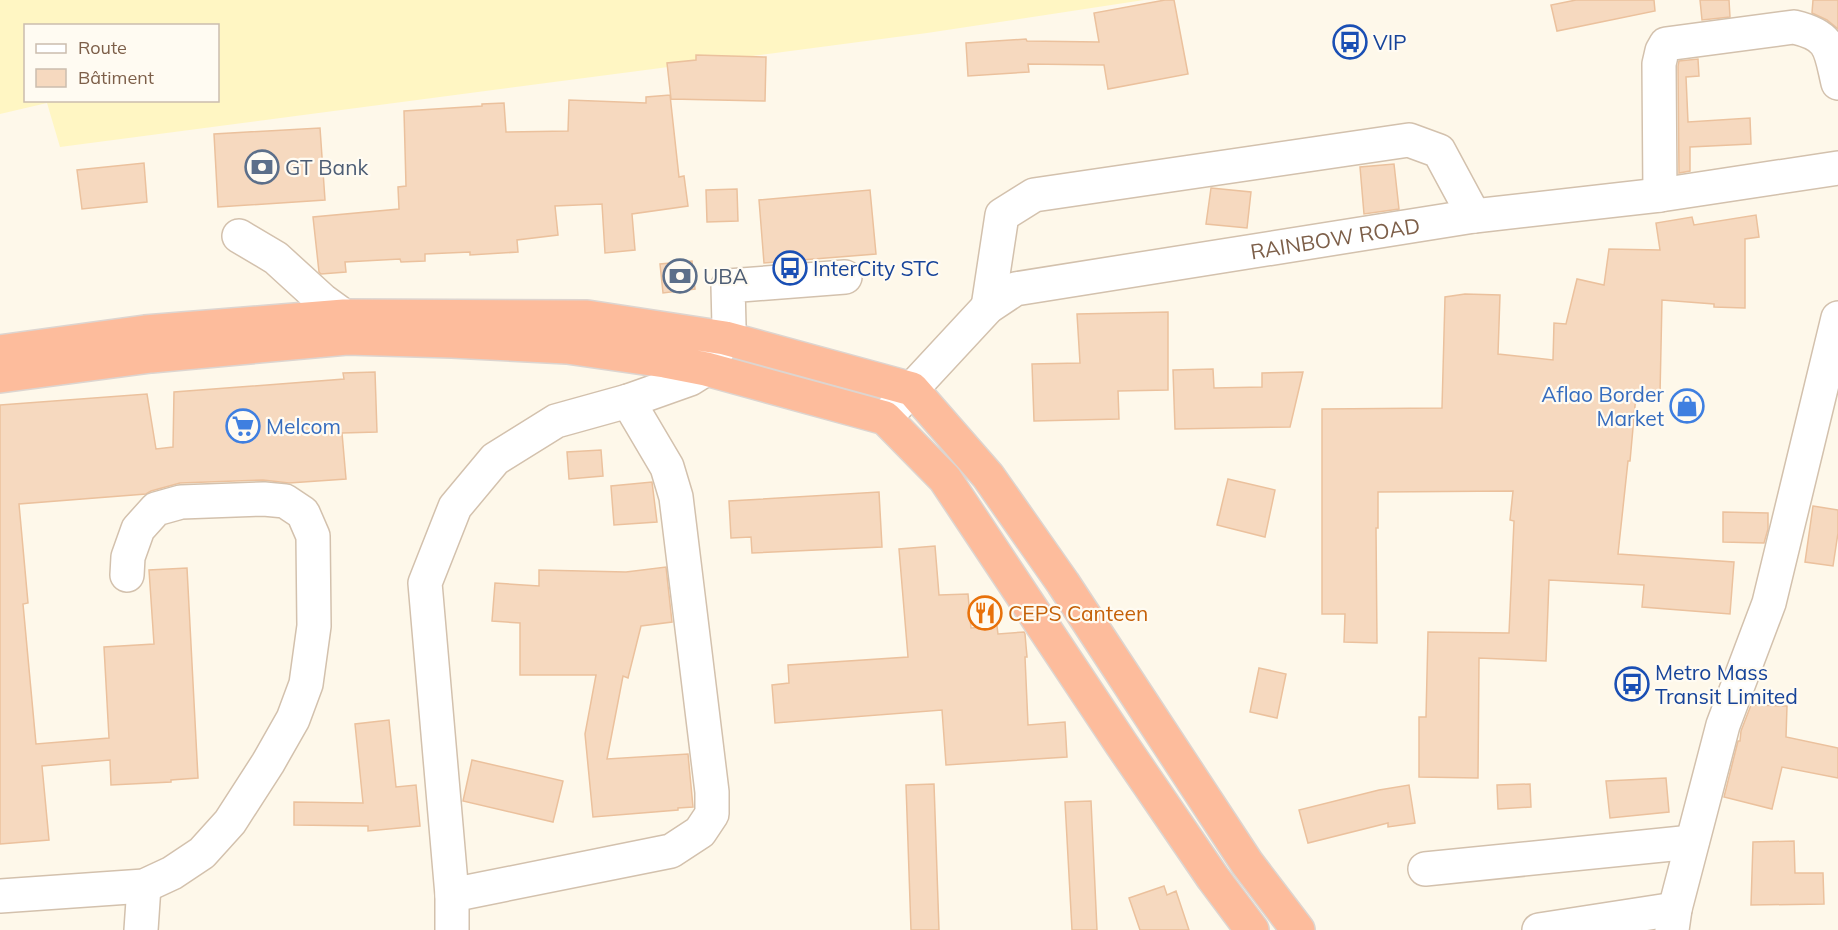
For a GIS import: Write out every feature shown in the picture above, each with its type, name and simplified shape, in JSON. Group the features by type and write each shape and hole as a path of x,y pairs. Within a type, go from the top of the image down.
{"highway":[{"path":"0,352 145,332 344,316 587,317 725,338 912,389 988,476 1063,583 1247,863 1298,930"},
{"path":"0,376 151,356 347,338 567,347 706,369 885,418 945,479 1122,745 1213,878 1252,930"}],"street":[{"path":"1660,195 1659,64 1666,44 1794,27 1809,31 1824,40 1830,50 1838,83"},
{"path":"988,307 1002,215 1034,195 1409,140 1439,151 1474,216"},
{"name":"RAINBOW ROAD","path":"885,418 988,307 1015,289 1474,216 1660,195 1838,168"},
{"path":"239,236 276,258 322,300 344,316"},
{"path":"452,930 452,895 425,583 455,507 495,459 556,421 628,401 690,379 706,369 725,338 729,326 728,286 845,277"},
{"path":"1539,930 1674,920 1723,725 1769,603 1838,318"},
{"path":"452,895 671,851 700,832 712,814 706,733 676,497 667,467 628,401"},
{"path":"0,896 144,886 172,873 202,853 230,822 293,719 306,684 314,626 313,536 303,513 285,501 264,499 181,502 156,509 138,529 128,557 127,575"},
{"path":"1425,869 1692,842"},
{"path":"141,930 144,886"}],"sand":[{"path":"0,0 1144,0 927,33 60,147 47,103 0,114"}],"building":[{"path":"1174,0 1188,74 1108,89 1104,65 1028,64 1029,72 968,76 966,43 1026,39 1027,41 1099,42 1094,13"},
{"path":"1576,0 1654,0 1655,11 1557,31 1551,5"},
{"path":"1700,0 1729,0 1730,17 1702,20"},
{"path":"1813,0 1838,0 1838,29 1827,20 1812,13"},
{"path":"696,55 766,57 765,101 671,99 667,63 696,60"},
{"path":"1698,59 1699,76 1686,77 1688,122 1750,118 1751,144 1690,147 1690,171 1679,173 1678,66 1679,61"},
{"path":"670,95 679,177 684,176 688,206 632,214 635,250 605,253 602,204 555,206 558,235 517,240 518,252 470,255 470,252 425,254 425,261 401,262 400,259 345,262 346,272 321,274 319,272 313,217 399,209 398,187 406,186 404,111 504,103 506,132 568,131 569,100 646,103 646,97"},
{"path":"320,128 325,200 218,207 214,134"},
{"path":"144,163 147,202 82,209 77,170"},
{"path":"1394,164 1399,209 1364,214 1360,167"},
{"path":"1211,188 1251,192 1247,228 1206,224"},
{"path":"737,189 738,221 707,222 706,190"},
{"path":"870,190 876,254 764,263 759,200"},
{"path":"1756,215 1759,237 1745,239 1745,308 1714,307 1714,304 1662,300 1660,394 1639,392 1639,395 1636,395 1618,554 1734,562 1730,614 1642,607 1644,585 1549,580 1546,661 1479,658 1478,778 1419,777 1419,717 1426,717 1428,632 1509,633 1514,521 1510,520 1513,491 1378,492 1377,643 1344,642 1345,614 1322,614 1322,409 1442,408 1445,297 1465,294 1500,295 1498,354 1553,360 1554,323 1566,324 1577,279 1604,285 1609,249 1660,250 1656,223 1692,217 1694,225"},
{"path":"692,261 695,289 663,293 660,264"},
{"path":"1168,312 1168,390 1118,391 1119,419 1034,421 1032,364 1080,363 1077,314"},
{"path":"1213,369 1214,388 1262,387 1262,373 1303,372 1290,427 1175,429 1173,370"},
{"path":"375,372 377,432 342,433 346,479 289,483 263,480 180,483 146,494 19,504 28,603 23,604 36,744 109,738 104,647 154,644 149,570 187,568 198,778 171,780 171,782 111,785 110,760 42,766 49,840 0,844 0,405 147,394 156,449 173,447 174,392 344,379 343,373"},
{"path":"601,450 603,476 569,479 567,452"},
{"path":"1228,479 1275,490 1265,537 1217,525"},
{"path":"652,482 657,522 614,525 611,486"},
{"path":"879,492 882,547 752,553 751,537 731,538 729,501"},
{"path":"1813,506 1838,510 1838,533 1833,566 1805,562"},
{"path":"1723,512 1768,513 1768,529 1764,543 1723,542"},
{"path":"935,546 939,595 968,594 971,628 997,626 998,634 1024,632 1027,657 1025,657 1028,725 1065,722 1067,757 946,765 942,710 775,723 772,685 789,683 788,665 908,657 899,549"},
{"path":"666,567 672,622 641,626 628,678 623,676 607,759 688,754 693,807 593,817 585,734 596,675 520,675 520,623 492,621 495,583 539,586 539,570 626,572"},
{"path":"1259,668 1286,674 1277,718 1250,712"},
{"path":"1751,705 1787,706 1786,737 1838,748 1838,778 1782,767 1772,809 1724,797 1738,741 1740,741 1741,731"},
{"path":"389,720 396,787 416,785 420,826 368,831 368,826 294,825 294,802 363,803 355,724"},
{"path":"472,760 563,781 553,822 463,801"},
{"path":"1666,778 1669,812 1610,818 1606,781"},
{"path":"934,784 939,930 911,930 906,785"},
{"path":"1530,784 1531,807 1498,809 1497,785"},
{"path":"1409,785 1415,823 1388,827 1388,823 1308,843 1299,810"},
{"path":"1091,801 1097,930 1072,930 1065,802"},
{"path":"1794,841 1795,873 1823,873 1824,904 1751,905 1753,842"},
{"path":"1164,886 1167,895 1176,891 1189,930 1140,930 1129,898"}],"place":[{"name":"VIP","path":"1350,42"},
{"name":"GT Bank","path":"262,167"},
{"name":"InterCity STC","path":"790,268"},
{"name":"UBA","path":"680,276"},
{"name":"Aflao Border Market","path":"1687,406"},
{"name":"Melcom","path":"243,426"},
{"name":"CEPS Canteen","path":"985,613"},
{"name":"Metro Mass Transit Limited","path":"1632,684"}]}
